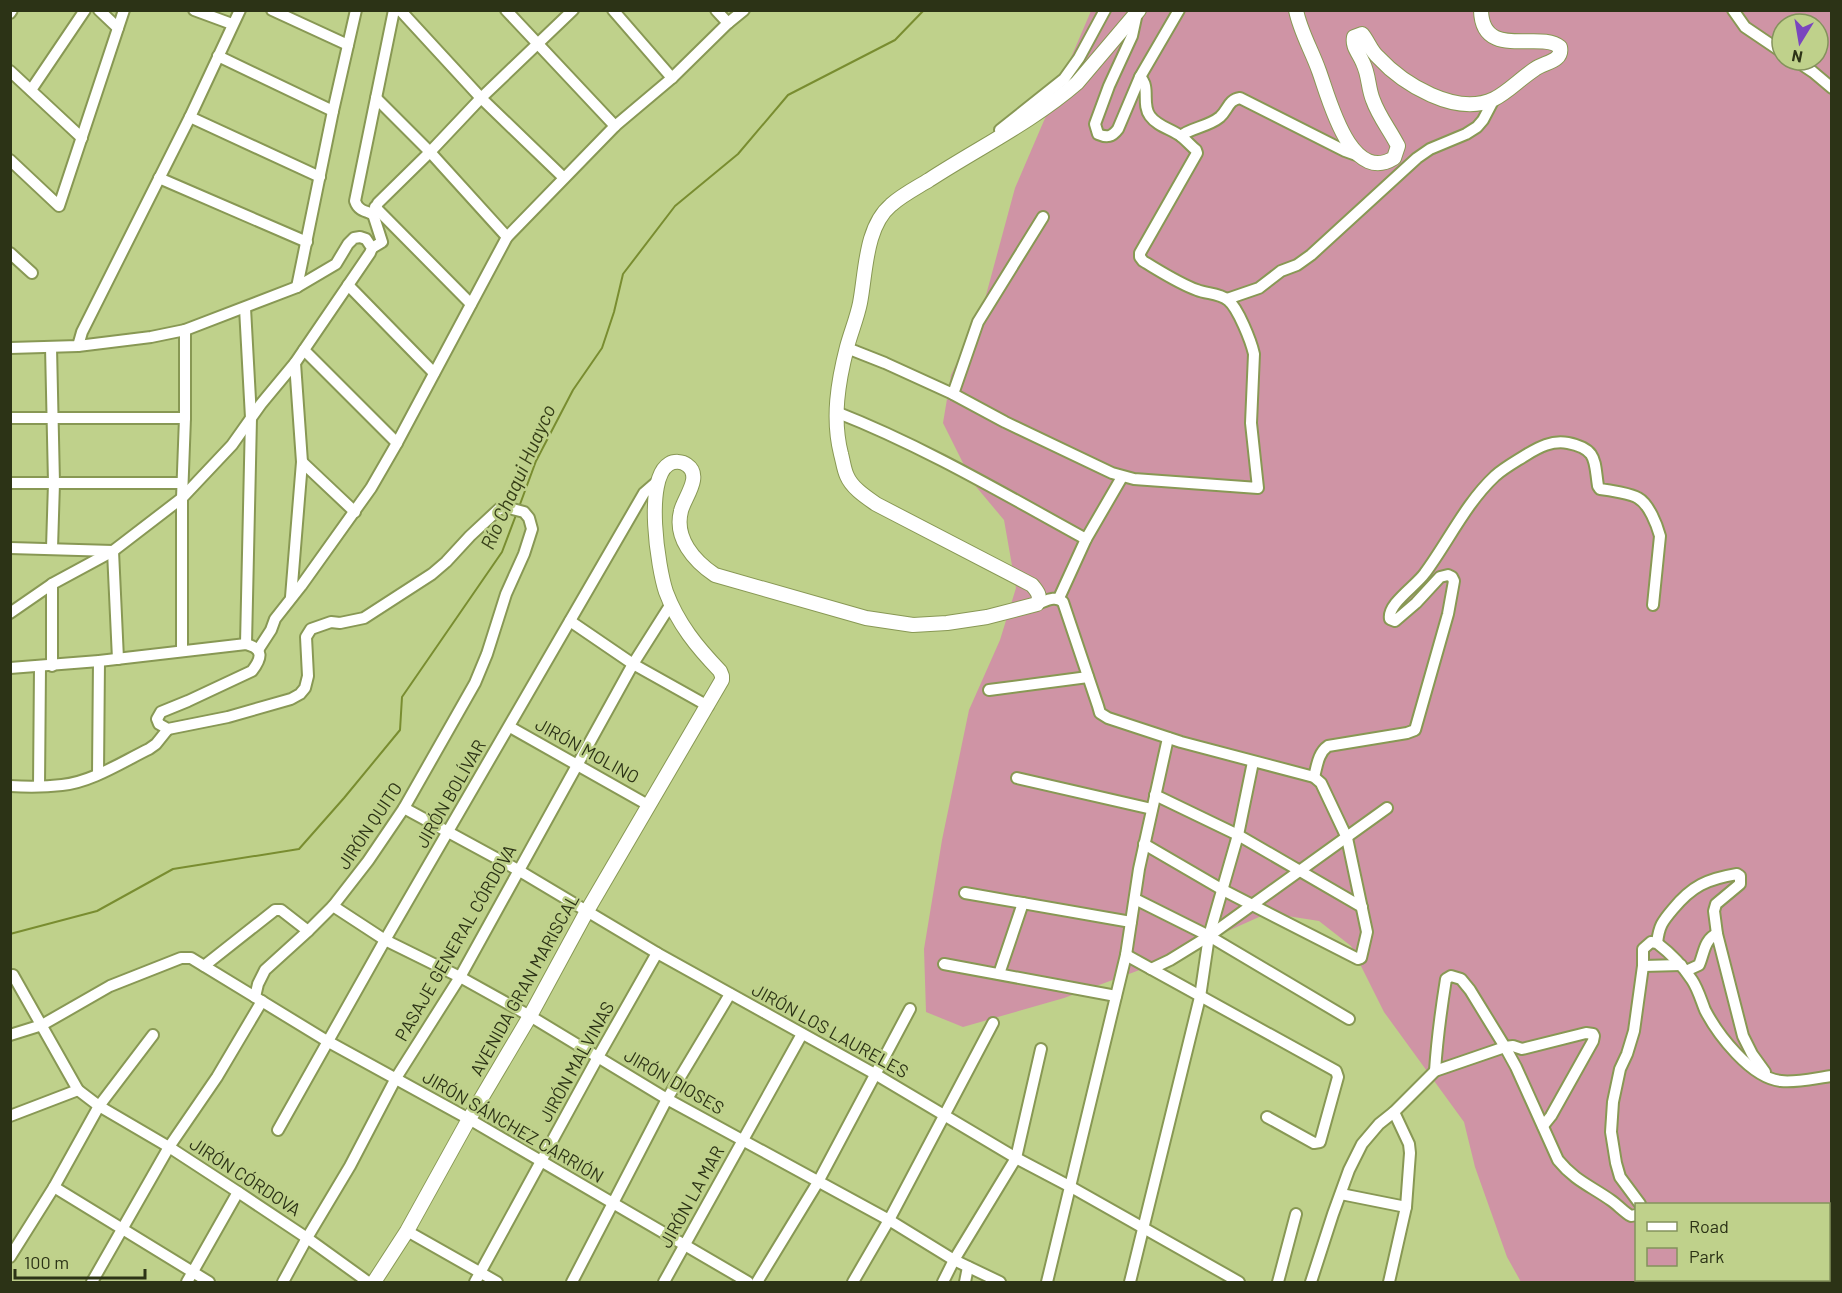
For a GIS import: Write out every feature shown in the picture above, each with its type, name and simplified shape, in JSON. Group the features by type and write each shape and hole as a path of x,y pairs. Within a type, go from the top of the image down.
{"street":[{"path":"31,90 85,10"},
{"path":"99,10 118,28"},
{"path":"10,160 59,206 124,10"},
{"path":"194,10 232,24"},
{"path":"78,346 82,332 190,117 240,10"},
{"path":"273,10 348,45"},
{"path":"297,287 356,10"},
{"path":"394,10 355,201 360,210 374,211 471,304"},
{"path":"400,10 481,98 563,177"},
{"path":"506,10 615,126"},
{"path":"374,211 481,98 573,10"},
{"path":"613,10 672,78"},
{"path":"716,10 728,23"},
{"path":"258,650 275,619 354,512 397,443 507,237 615,126 672,78 744,10"},
{"path":"1036,604 1039,599 1038,592 1032,585 876,504 858,490 847,477 838,441 837,390 860,305 871,242 880,217 890,206 969,153 1064,79 1088,43 1105,10"},
{"path":"1137,12 1132,36 1109,86 1095,124 1098,134 1108,137 1118,129 1140,77 1179,10"},
{"path":"1296,10 1299,24 1320,72 1337,123 1349,143 1362,157"},
{"path":"1181,136 1185,132 1211,123 1221,116 1231,101 1240,98 1337,147 1376,162 1388,162 1394,158 1398,146 1378,114 1371,96 1369,79 1363,61 1354,47 1354,37 1362,34 1377,56 1412,86 1445,100 1472,104 1494,99 1537,66 1556,59 1561,51 1557,44 1546,41 1522,43 1490,34 1481,19 1481,10"},
{"path":"1733,10 1745,27 1770,44"},
{"path":"969,153 1011,131 1066,93 1137,12"},
{"path":"218,56 333,111"},
{"path":"10,71 82,138"},
{"path":"1813,72 1832,88"},
{"path":"847,348 953,394 1005,423 1122,477 1258,488 1251,423 1254,354 1252,344 1234,306 1227,299 1218,295 1190,287 1143,261 1140,257 1140,253 1197,153 1181,136 1150,117 1146,103 1146,85 1140,77"},
{"path":"376,98 430,152 507,237"},
{"path":"1227,299 1259,288 1281,270 1297,265 1311,255 1417,158 1430,149 1477,127 1484,120 1494,99"},
{"path":"190,117 320,177"},
{"path":"159,178 306,242"},
{"path":"371,245 382,242 374,211"},
{"path":"953,394 978,322 1043,217"},
{"path":"10,348 78,346 151,337 185,330 297,287 336,264 354,238 366,239 371,245 370,253 295,363 232,445 182,498 113,551 52,584 10,613"},
{"path":"10,253 32,273"},
{"path":"348,285 434,373"},
{"path":"245,308 251,418 246,644"},
{"path":"182,651 185,330"},
{"path":"51,347 54,483 52,548"},
{"path":"304,350 397,443"},
{"path":"291,597 302,462 295,363"},
{"path":"836,412 970,474 1086,539"},
{"path":"10,418 185,418"},
{"path":"1314,777 1319,757 1328,746 1415,730 1448,614 1454,581 1448,575 1440,577 1416,603 1395,621 1390,619 1390,610 1419,581 1464,514 1494,477 1547,444 1561,442 1584,447 1592,453 1600,489 1638,498 1648,509 1660,536 1653,605"},
{"path":"302,462 354,512"},
{"path":"671,604 660,568 655,515 659,480 663,470 672,462 680,462 692,470 691,488 680,513 681,534 691,554 701,566 715,576 866,618 913,626 987,617 1059,598"},
{"path":"1059,598 1086,539 1122,477"},
{"name":"JIRÓN BOLÍVAR","path":"278,1130 385,940 644,493 659,480"},
{"path":"10,483 182,483"},
{"name":"JIRÓN QUITO","path":"92,1282 169,1147 217,1077 259,999 258,984 265,970 333,906 368,861 404,808 475,683 488,654 506,594 524,554 532,529 529,518 524,512 509,508 499,509 432,574 364,618 340,624 331,622 311,629 306,637 308,676 305,688 300,694 291,699 228,717 168,729"},
{"path":"10,548 113,551"},
{"path":"113,551 118,659"},
{"path":"52,584 52,666"},
{"path":"1059,598 1066,608 1100,713 1108,718 1168,738 1314,777 1321,783 1347,838 1367,932 1361,958 1358,959 1251,905 1144,844"},
{"name":"PASAJE GENERAL CÓRDOVA","path":"283,1282 350,1166 396,1078 460,977 633,664 671,604"},
{"name":"AVENIDA GRAN MARISCAL","path":"374,1282 406,1231 530,1016 587,911 722,680 722,676 694,643 671,604"},
{"path":"570,621 633,664 708,706"},
{"path":"10,668 52,666 246,644 258,650 260,656 259,663 252,671 161,711 157,719 159,724 168,729 149,749 98,774 64,785 10,786"},
{"path":"98,774 99,661"},
{"path":"39,786 40,667"},
{"path":"988,690 1088,677"},
{"name":"JIRÓN MOLINO","path":"510,727 648,805"},
{"path":"1047,1282 1126,955 1144,844 1168,738"},
{"path":"1130,1282 1200,996 1209,936 1238,835 1253,762"},
{"path":"1017,778 1152,809"},
{"path":"1155,795 1238,835 1362,907"},
{"name":"JIRÓN LOS LAURELES","path":"404,808 518,870 657,953 876,1074 1016,1158 1239,1282"},
{"path":"1151,969 1209,936 1388,808"},
{"path":"1657,943 1661,923 1684,896 1696,886 1709,880 1737,874 1740,876 1740,884 1716,904 1714,911 1717,934 1743,1036 1752,1054 1771,1079"},
{"path":"965,893 1131,922"},
{"path":"1135,898 1209,936 1349,1019"},
{"path":"999,974 1023,903"},
{"name":"JIRÓN DIOSES","path":"333,906 385,940 460,977 530,1016 667,1099 889,1220 954,1260 999,1282"},
{"path":"204,966 275,910 281,910 308,932"},
{"path":"1643,966 1683,968 1699,965 1707,940 1717,934"},
{"path":"1639,1203 1620,1177 1611,1132 1613,1102 1620,1069 1634,1031 1643,966 1643,949 1651,942 1657,943 1683,968 1694,983 1705,1009 1725,1041 1741,1059 1771,1079 1782,1082 1832,1076"},
{"name":"JIRÓN MALVINAS","path":"478,1278 657,953"},
{"path":"1126,955 1336,1071 1318,1144 1267,1117"},
{"name":"JIRÓN SÁNCHEZ CARRIÓN","path":"10,1035 42,1025 110,986 181,958 191,958 327,1041 469,1119 748,1282"},
{"path":"945,964 1116,996"},
{"path":"10,1116 78,1090 13,975"},
{"path":"1435,1071 1438,1027 1446,979 1451,976 1461,979 1470,990 1505,1047 1558,1160 1580,1182 1615,1203 1631,1216 1635,1215"},
{"path":"572,1282 667,1099 730,994"},
{"path":"757,1282 818,1182 910,1010"},
{"path":"853,1282 889,1220 993,1023"},
{"path":"1311,1282 1332,1214 1362,1144 1379,1124 1435,1071 1505,1047 1513,1046 1522,1049 1590,1033 1594,1036 1544,1126"},
{"name":"JIRÓN LA MAR","path":"664,1282 802,1034"},
{"path":"10,1257 54,1187 99,1106 153,1035"},
{"path":"943,1282 1016,1158 1041,1049"},
{"path":"1516,1067 1522,1049"},
{"name":"JIRÓN CÓRDOVA","path":"78,1090 99,1106 169,1147 238,1192 368,1282"},
{"path":"1389,1282 1406,1207 1410,1153 1409,1144 1394,1112"},
{"path":"54,1187 209,1282"},
{"path":"187,1282 238,1192"},
{"path":"1341,1194 1406,1207"},
{"path":"1278,1282 1296,1214"},
{"path":"406,1231 478,1278 497,1282"},
{"path":"965,1282 968,1267"}],"green space":[{"path":"1091,11 1831,11 1831,1282 1521,1282 1507,1257 1475,1167 1464,1122 1384,1012 1351,946 1319,921 1268,913 1145,968 1064,998 963,1027 926,1012 924,949 942,840 969,710 1000,640 1016,588 1004,520 973,483 943,423 951,375 982,310 1015,188"}],"waterway":[{"name":"Río Chaqui Huayco","path":"519,507 536,461 573,390 602,348 623,274 675,206 738,154 788,95 895,40 924,10"},
{"name":"Río Chaqui Huayco","path":"10,934 97,911 173,869 299,849 400,730 402,697 502,552 516,515"}]}
